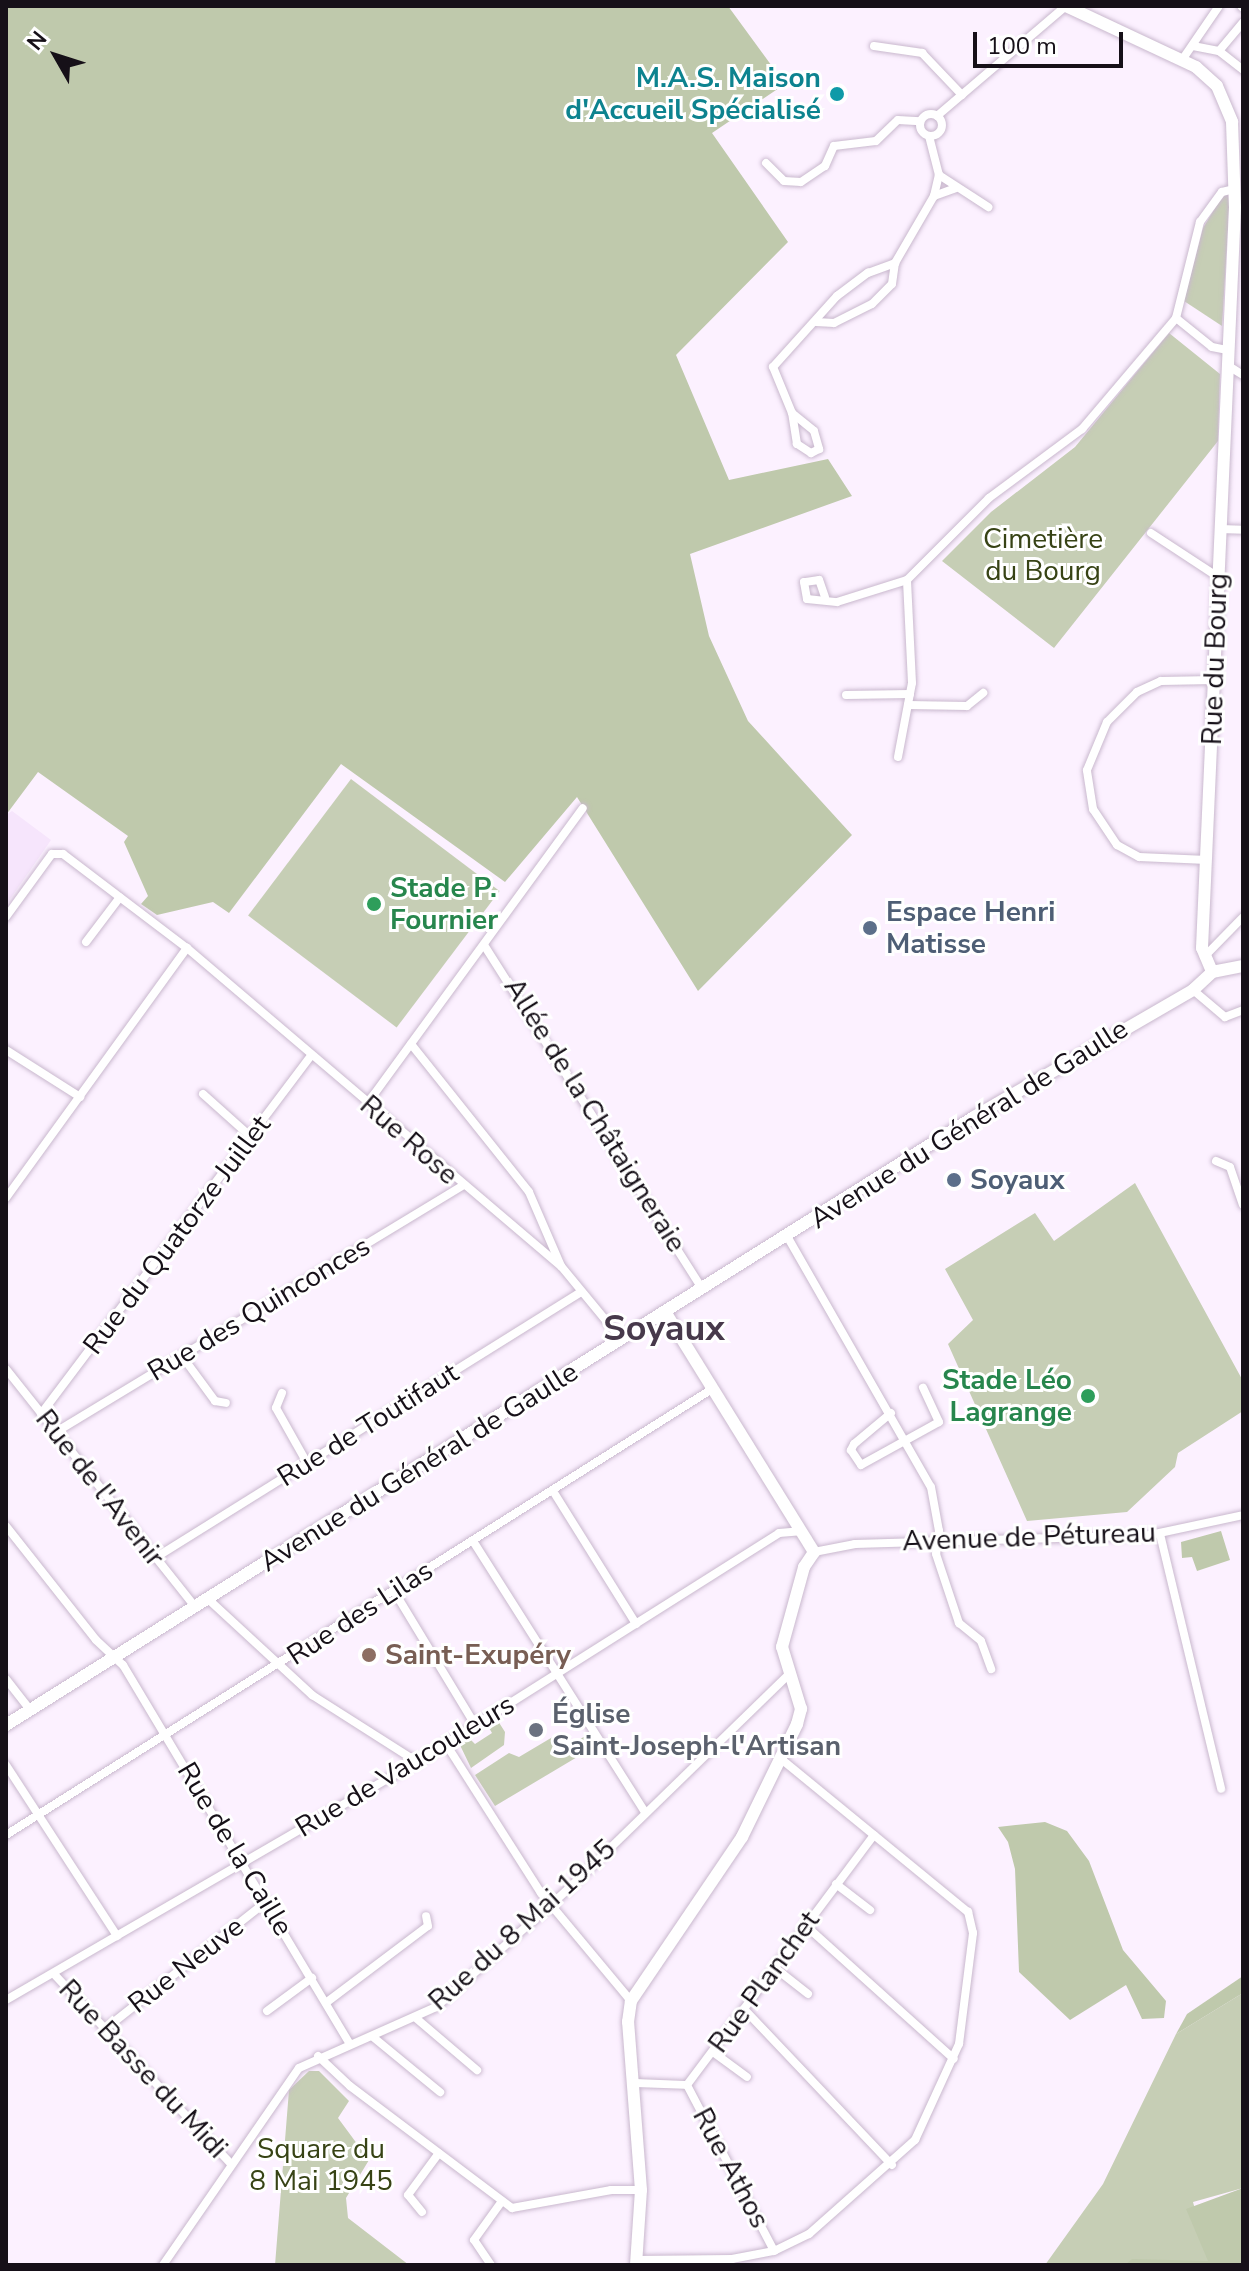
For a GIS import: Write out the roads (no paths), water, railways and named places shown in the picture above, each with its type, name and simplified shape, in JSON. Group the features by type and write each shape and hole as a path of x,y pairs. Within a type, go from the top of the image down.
{"street":[{"path":"937,116 1066,6"},
{"name":"Rue du Bourg","path":"1066,6 1206,74 1222,95 1232,122 1238,174 1234,189 1239,207 1233,228 1203,957"},
{"path":"1182,60 1219,6"},
{"path":"1219,51 1243,22"},
{"path":"874,46 922,53 962,95"},
{"path":"1193,46 1219,51 1243,70"},
{"path":"766,163 784,181 801,182 825,166 834,146 876,141 898,120 920,121 928,114 937,116"},
{"path":"929,136 942,129 937,116"},
{"path":"816,322 834,323 872,304 892,284 895,263 934,196 939,175 929,136 921,131 920,121"},
{"path":"939,175 988,207"},
{"path":"934,196 956,188"},
{"path":"825,597 837,602 907,580 989,498 1073,437 1176,318 1200,222 1222,192 1234,189"},
{"path":"792,413 814,431 819,449 811,453 797,444 792,413 773,367 858,281 895,263"},
{"path":"1176,318 1212,347 1228,350"},
{"path":"1227,365 1243,375"},
{"path":"1220,529 1243,530"},
{"path":"1151,533 1218,577"},
{"path":"898,757 910,694 907,580"},
{"path":"1207,860 1139,857 1117,845 1093,809 1087,770 1107,722 1137,692 1161,681 1214,680"},
{"path":"908,705 967,706 983,693"},
{"path":"846,695 910,694"},
{"path":"367,1104 583,808"},
{"name":"Rue Rose","path":"6,917 57,852 187,948 462,1186 561,1266 622,1340"},
{"path":"86,942 120,897"},
{"path":"1243,917 1203,957 1212,972 1243,966"},
{"name":"Allée de la Châtaigneraie","path":"484,945 702,1289"},
{"path":"6,1198 187,948"},
{"name":"Avenue du Général de Gaulle","path":"6,1725 1095,1043 1193,990 1212,972"},
{"path":"1193,990 1225,1017 1243,1010"},
{"path":"411,1044 529,1192 561,1266"},
{"path":"6,1050 80,1097"},
{"name":"Rue du Quatorze Juillet","path":"41,1414 311,1056"},
{"path":"203,1094 250,1136"},
{"path":"1216,1161 1230,1167 1243,1205"},
{"name":"Rue des Quinconces","path":"56,1432 462,1186"},
{"path":"787,1236 907,1440 931,1487 938,1540 936,1554 959,1623 981,1641 991,1669"},
{"name":"Rue de Toutifaut","path":"155,1558 581,1292"},
{"path":"665,1312 814,1552 804,1567 782,1647 788,1675 801,1709 781,1759 720,1873 631,2001 641,2190 637,2262 732,2259 774,2251 842,2210 915,2140 954,2059 972,1953 968,1912 781,1759"},
{"path":"182,1356 215,1401 226,1403"},
{"name":"Rue de l'Avenir","path":"6,1369 195,1607"},
{"path":"891,1413 851,1450 861,1465 939,1422 923,1388"},
{"name":"Rue des Lilas","path":"6,1835 280,1665 712,1389"},
{"path":"282,1393 276,1408 307,1463"},
{"path":"553,1491 636,1624"},
{"name":"Avenue de Pétureau","path":"814,1552 855,1544 1160,1534 1243,1515"},
{"name":"Rue de la Caille","path":"6,1526 114,1658 166,1736 245,1863 350,2044"},
{"name":"Rue de Vaucouleurs","path":"6,2000 417,1762 779,1533 800,1531"},
{"path":"1160,1534 1221,1789"},
{"path":"473,1541 555,1675 645,1812"},
{"path":"394,1591 475,1725"},
{"path":"208,1599 345,1720 417,1762"},
{"name":"Rue du 8 Mai 1945","path":"163,2265 299,2068 318,2056 417,2019 491,1960 788,1675"},
{"path":"6,1679 30,1710"},
{"path":"446,1744 550,1904 631,2001"},
{"path":"6,1765 117,1936"},
{"name":"Rue Planchet","path":"687,2085 874,1835"},
{"path":"836,1884 870,1910"},
{"name":"Rue Neuve","path":"105,2029 267,1901"},
{"path":"327,2002 428,1926 426,1916"},
{"path":"805,1925 954,2059"},
{"path":"775,1968 808,1994"},
{"name":"Rue Basse du Midi","path":"54,1974 231,2164"},
{"path":"267,2011 312,1978"},
{"path":"744,2009 892,2165"},
{"path":"417,2019 477,2070"},
{"path":"373,2037 440,2092"},
{"path":"713,2052 747,2077"},
{"path":"318,2056 502,2201 520,2208 611,2190 641,2190"},
{"path":"633,2083 687,2085"},
{"name":"Rue Athos","path":"687,2085 774,2251"},
{"path":"422,2212 408,2195 439,2153"},
{"path":"491,2265 474,2240 502,2201"}],"place":[{"name":"M.A.S. Maison d'Accueil Spécialisé","path":"837,94"},
{"name":"Stade P. Fournier","path":"374,904"},
{"name":"Espace Henri Matisse","path":"870,928"},
{"name":"Soyaux","path":"954,1180"},
{"name":"Stade Léo Lagrange","path":"1088,1396"},
{"name":"Saint-Exupéry","path":"369,1655"},
{"name":"Église Saint-Joseph-l'Artisan","path":"536,1730"}],"district":[{"name":"Soyaux","path":"664,1329"}],"park label":[{"name":"Cimetière du Bourg","path":"1043,555"},
{"name":"Square du 8 Mai 1945","path":"321,2165"}]}
